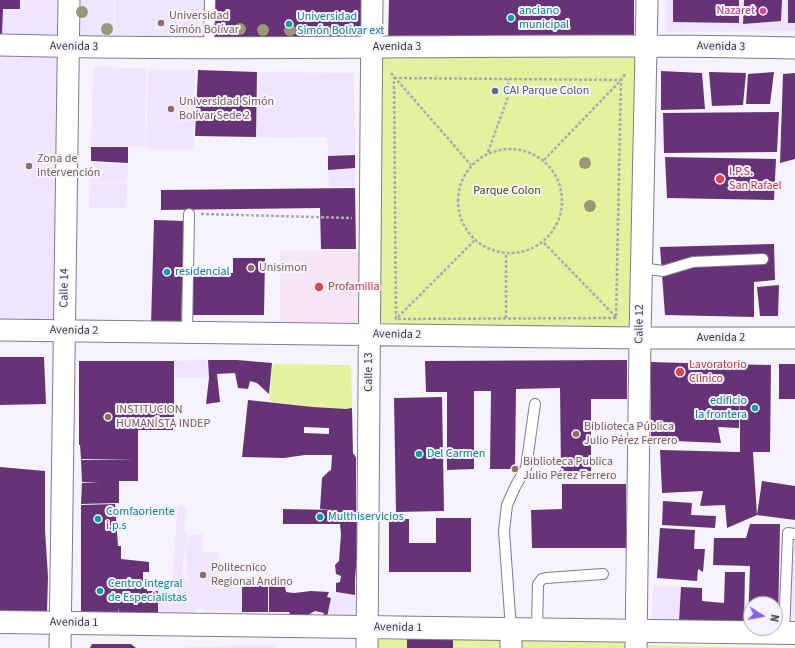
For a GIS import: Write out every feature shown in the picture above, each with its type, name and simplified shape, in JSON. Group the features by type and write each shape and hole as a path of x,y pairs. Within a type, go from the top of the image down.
{"street":[{"name":"Calle 14","path":"60,648 69,0"},
{"name":"Calle 13","path":"367,638 372,0"},
{"name":"Calle 12","path":"636,639 641,268 647,0"},
{"name":"Avenida 3","path":"0,45 209,48 647,46 795,48"},
{"name":"Avenida 2","path":"0,330 640,338 795,338"},
{"name":"Avenida 1","path":"0,622 60,623 367,638 511,639 537,630 636,639 790,633"}],"lane":[{"path":"209,48 210,0"},
{"path":"187,333 189,214"},
{"path":"641,268 663,271 694,262 763,259"},
{"path":"511,639 504,531 508,505 516,485 526,468 536,404"},
{"path":"790,633 788,534 795,534"},
{"path":"537,630 538,584 542,579 603,574"}],"path":[{"path":"544,160 621,80 647,46"},
{"path":"390,72 471,165"},
{"path":"394,78 621,80"},
{"path":"394,78 396,319"},
{"path":"488,152 530,151 544,160 558,177 563,202 556,228 544,242 520,254 495,252 474,241 463,227 458,212 457,202 460,183 471,165 488,152 508,97 508,79"},
{"path":"616,318 621,80"},
{"path":"189,214 370,219"},
{"path":"396,319 474,241"},
{"path":"544,242 616,318 640,338"},
{"path":"506,253 506,319"},
{"path":"396,319 616,318"}],"shaded area":[{"name":"Zona de intervención","path":"0,0 59,0 55,333 0,332"},
{"path":"74,0 114,0 114,46 74,46"},
{"name":"Universidad Simón Bolívar","path":"115,0 207,0 206,46 115,46"},
{"path":"666,0 795,0 795,31 666,32"},
{"path":"93,67 146,68 145,147 91,146"},
{"name":"Universidad Simón Bolívar Sede 2","path":"148,69 195,70 194,150 146,149"},
{"path":"258,72 354,73 355,154 328,156 327,137 303,137 303,135 302,137 291,138 256,137"},
{"path":"91,163 128,164 127,182 90,182"},
{"path":"355,168 355,186 329,187 328,170"},
{"path":"90,183 127,183 126,208 89,208"},
{"name":"Profamilia","path":"280,251 359,251 359,322 280,322"},
{"path":"207,360 208,378 175,378 174,361"},
{"path":"178,505 187,507 184,529 188,539 182,570 185,580 190,581 186,569 186,551 190,536 203,534 202,552 218,552 217,586 242,586 242,612 205,613 204,610 200,608 194,613 171,616 159,613 158,590 163,590 163,586 174,587 171,614 175,588 180,588 182,583 174,584 173,578"},
{"path":"793,546 795,546 795,618 788,618"},
{"path":"653,586 681,587 679,621 652,619"},
{"path":"332,592 355,596 355,610 353,610 350,620 327,616"},
{"path":"228,645 275,645 275,648 186,648"}],"green space":[{"name":"Parque Colon","path":"378,54 642,54 637,327 373,333"},
{"path":"273,364 351,365 352,408 313,407 273,402 269,400"},
{"path":"505,639 505,648 377,648 377,640"},
{"path":"515,639 633,639 633,648 515,648"},
{"path":"646,645 782,648 646,648"}],"building":[{"path":"0,0 20,0 20,9 3,9 2,34 0,34"},
{"name":"Universidad Simón Bolívar ext","path":"214,0 365,0 363,44 214,46"},
{"name":"anciano municipal","path":"389,0 634,0 634,36 388,43"},
{"path":"673,0 739,0 739,23 673,22"},
{"name":"Nazaret","path":"744,0 782,0 781,21 743,24"},
{"path":"788,0 795,0 795,23 788,23"},
{"path":"198,70 257,72 256,137 195,136"},
{"path":"661,71 702,73 705,109 661,110"},
{"path":"709,72 746,73 743,105 712,106"},
{"path":"774,72 770,104 746,104 748,74"},
{"path":"795,73 795,159 780,163 783,74"},
{"path":"779,112 777,152 664,153 663,113"},
{"path":"91,147 128,147 128,163 91,161"},
{"path":"355,155 355,168 328,170 328,156"},
{"name":"I.P.S. San Rafael","path":"665,157 776,159 774,200 667,198"},
{"path":"355,188 356,249 321,249 320,208 161,210 161,190"},
{"name":"residencial","path":"154,220 184,221 181,325 151,324"},
{"path":"774,244 775,280 754,282 754,317 665,315 660,247"},
{"path":"233,258 265,258 264,315 189,315 191,274 233,273"},
{"path":"779,285 778,316 760,316 757,287"},
{"path":"0,357 44,357 46,404 0,405"},
{"path":"208,360 237,360 272,363 269,394 257,383 250,381 248,389 238,388 235,373 217,374 220,402 206,404 209,378"},
{"name":"Biblioteca Pública Julio Pérez Ferrero","path":"627,360 627,399 591,399 591,473 561,473 560,388 516,389 515,469 490,469 491,391 474,391 474,469 447,470 447,392 426,392 425,361"},
{"path":"79,361 174,361 173,430 138,430 138,481 119,481 119,503 81,504 82,483 99,482 82,482 81,460 135,459 81,459 79,445"},
{"path":"651,362 771,365 770,452 753,452 757,515 727,528 725,505 700,506 703,491 662,493 660,450 740,452 740,391 739,428 718,427 721,443 651,440"},
{"path":"779,364 795,364 795,399 779,399"},
{"name":"Del Carmen","path":"442,397 444,511 396,512 394,398"},
{"path":"248,400 313,407 352,408 353,454 356,458 356,510 358,544 355,595 336,592 336,583 340,582 341,576 336,574 335,565 339,561 341,534 340,524 283,524 283,509 333,510 320,509 322,478 330,470 331,471 332,455 305,455 284,458 242,457","holes":["304,427 329,428 329,434 304,433"]},
{"path":"0,467 45,471 45,530 48,577 47,613 0,613"},
{"path":"762,481 795,486 795,520 757,515"},
{"name":"Biblioteca Pública Julio Pérez Ferrero","path":"562,484 626,484 626,548 532,548 531,510 562,509"},
{"path":"663,501 692,503 691,515 716,516 715,528 662,525"},
{"path":"115,504 118,546 121,546 121,559 149,562 149,572 143,572 143,585 147,585 147,591 158,591 158,613 119,612 119,608 118,613 81,613 81,505"},
{"path":"389,518 409,519 409,543 436,543 436,518 471,518 471,572 389,572"},
{"path":"750,524 780,524 779,596 749,596 750,566 713,565 714,538 746,538"},
{"path":"660,528 695,530 694,549 705,549 703,572 698,569 697,581 657,578"},
{"path":"725,572 745,572 743,623 679,621 681,587 702,588 702,601 724,603"},
{"path":"242,586 268,586 268,612 242,612"},
{"path":"269,586 285,587 286,592 294,593 311,591 329,592 327,597 331,598 327,617 323,616 324,613 315,611 306,616 290,615 289,612 269,612"},
{"path":"407,639 453,639 453,648 407,648"},
{"path":"92,644 131,644 136,648 90,648"}],"place":[{"name":"Nazaret","path":"763,11"},
{"name":"anciano municipal","path":"511,18"},
{"name":"Universidad Simón Bolívar","path":"161,23"},
{"name":"Universidad Simón Bolívar ext","path":"289,24"},
{"name":"CAI Parque Colon","path":"495,91"},
{"name":"Universidad Simón Bolívar Sede 2","path":"171,109"},
{"name":"Zona de intervención","path":"29,166"},
{"name":"I.P.S. San Rafael","path":"720,179"},
{"name":"Unisimon","path":"251,268"},
{"name":"residencial","path":"167,272"},
{"name":"Profamilia","path":"319,287"},
{"name":"Lavoratorio Clinico","path":"680,372"},
{"name":"edificio la frontera","path":"755,408"},
{"name":"INSTITUCION HUMANÍSTA INDEP","path":"108,417"},
{"name":"Biblioteca Pública Julio Pérez Ferrero","path":"576,434"},
{"name":"Del Carmen","path":"419,454"},
{"name":"Biblioteca Publica Julio Pérez Ferrero","path":"515,469"},
{"name":"Multhiservicios","path":"320,517"},
{"name":"Comfaoriente i.p.s","path":"98,519"},
{"name":"Politecnico Regional Andino","path":"203,575"},
{"name":"Centro integral de Especialistas","path":"100,591"}]}
